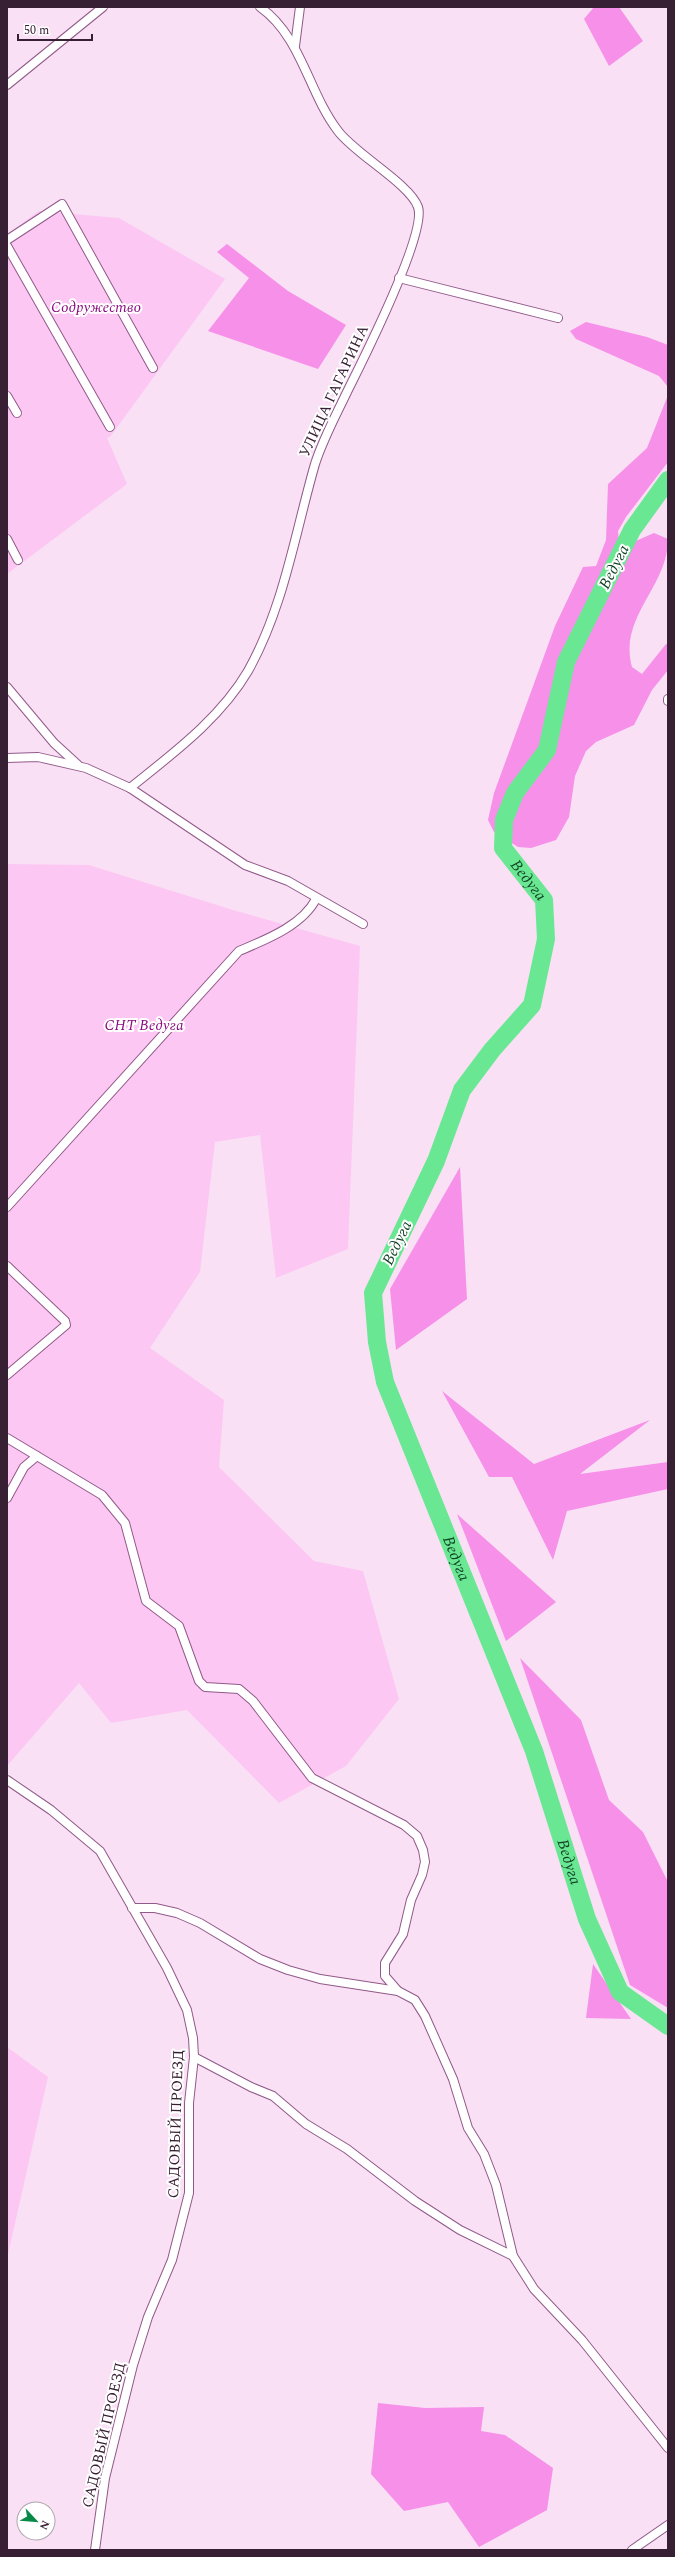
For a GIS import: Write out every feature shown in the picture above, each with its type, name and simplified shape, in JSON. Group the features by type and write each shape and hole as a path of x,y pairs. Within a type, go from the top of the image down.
{"street":[{"path":"7,85 103,7"},
{"name":"УЛИЦА ГАГАРИНА","path":"130,788 184,745 219,710 246,674 265,638 283,584 316,461 334,419 379,329 418,230 418,207 403,187 361,154 339,133 320,106 295,46 273,16 260,7"},
{"name":"УЛИЦА ГАГАРИНА","path":"295,46 300,7"},
{"path":"7,240 62,204 153,368"},
{"path":"7,246 110,427"},
{"path":"399,278 558,318"},
{"path":"7,396 17,413"},
{"path":"7,539 18,560"},
{"path":"7,687 54,743 78,766"},
{"path":"7,758 38,757 78,766 130,788 245,865 288,881 316,899 363,924"},
{"path":"7,1207 239,952 272,937 310,910 316,899"},
{"path":"7,1266 65,1321 66,1325 7,1375"},
{"path":"7,1438 102,1495 113,1506 124,1523 146,1601 179,1626 198,1680 205,1687 239,1689 253,1701 312,1778 404,1825 417,1836 423,1850 425,1862 422,1875 411,1900 403,1934 385,1963 386,1976 398,1990 415,2000 425,2016 453,2079 468,2128 484,2154 496,2185 513,2256 534,2289 582,2340 668,2448"},
{"path":"7,1498 24,1467 37,1456"},
{"name":"САДОВЫЙ ПРОЕЗД","path":"7,1780 51,1810 100,1851 167,1968 187,2010 194,2057 189,2103 190,2194 172,2260 148,2317 133,2366 105,2478 95,2550"},
{"path":"132,1908 155,1908 177,1913 200,1923 260,1959 288,1970 320,1979 398,1990"},
{"path":"194,2057 251,2087 273,2096 306,2124 347,2149 422,2205 460,2230 513,2256"},
{"path":"632,2550 668,2525"}],"green space":[{"name":"Содружество","path":"39,211 119,218 225,279 110,437 107,438 127,484 7,574 7,234"},
{"name":"СНТ Ведуга","path":"7,864 89,865 233,910 360,946 348,1249 276,1278 260,1135 215,1142 200,1272 150,1348 224,1400 219,1467 314,1561 363,1571 399,1699 346,1766 279,1803 187,1710 111,1723 79,1683 7,1766"},
{"path":"7,2047 48,2077 7,2259"}],"shaded area":[{"path":"594,7 619,7 643,41 609,66 584,19"},
{"path":"227,244 288,291 346,325 318,369 208,331 249,278 217,252"},
{"path":"586,322 647,337 668,345 668,387 659,376 576,339 570,331"},
{"path":"668,395 668,462 626,517 618,531 619,543 631,543 654,533 668,539 666,556 660,572 637,617 632,633 630,649 632,667 642,674 666,644 668,645 668,670 652,690 634,725 596,742 586,751 575,776 569,817 556,840 531,848 518,847 494,832 488,820 494,793 555,626 583,567 596,566 606,540 608,484 647,448"},
{"path":"460,1167 467,1299 396,1350 390,1289"},
{"path":"442,1391 534,1464 650,1420 580,1474 668,1462 668,1489 567,1511 553,1560 512,1477 489,1477"},
{"path":"457,1514 556,1602 506,1641"},
{"path":"520,1658 581,1720 609,1800 643,1832 668,1882 668,2008 630,1985"},
{"path":"593,1964 631,2019 586,2018"},
{"path":"378,2403 425,2408 484,2407 481,2431 505,2435 553,2468 547,2510 479,2547 448,2502 404,2511 371,2474"}],"waterway":[{"name":"Ведуга","path":"668,480 632,530 566,662 547,750 515,793 504,820 503,848 544,900 546,939 532,1005 492,1050 462,1090 436,1161 373,1293 377,1342 385,1382 534,1751 587,1919 620,1992 668,2026"}]}
